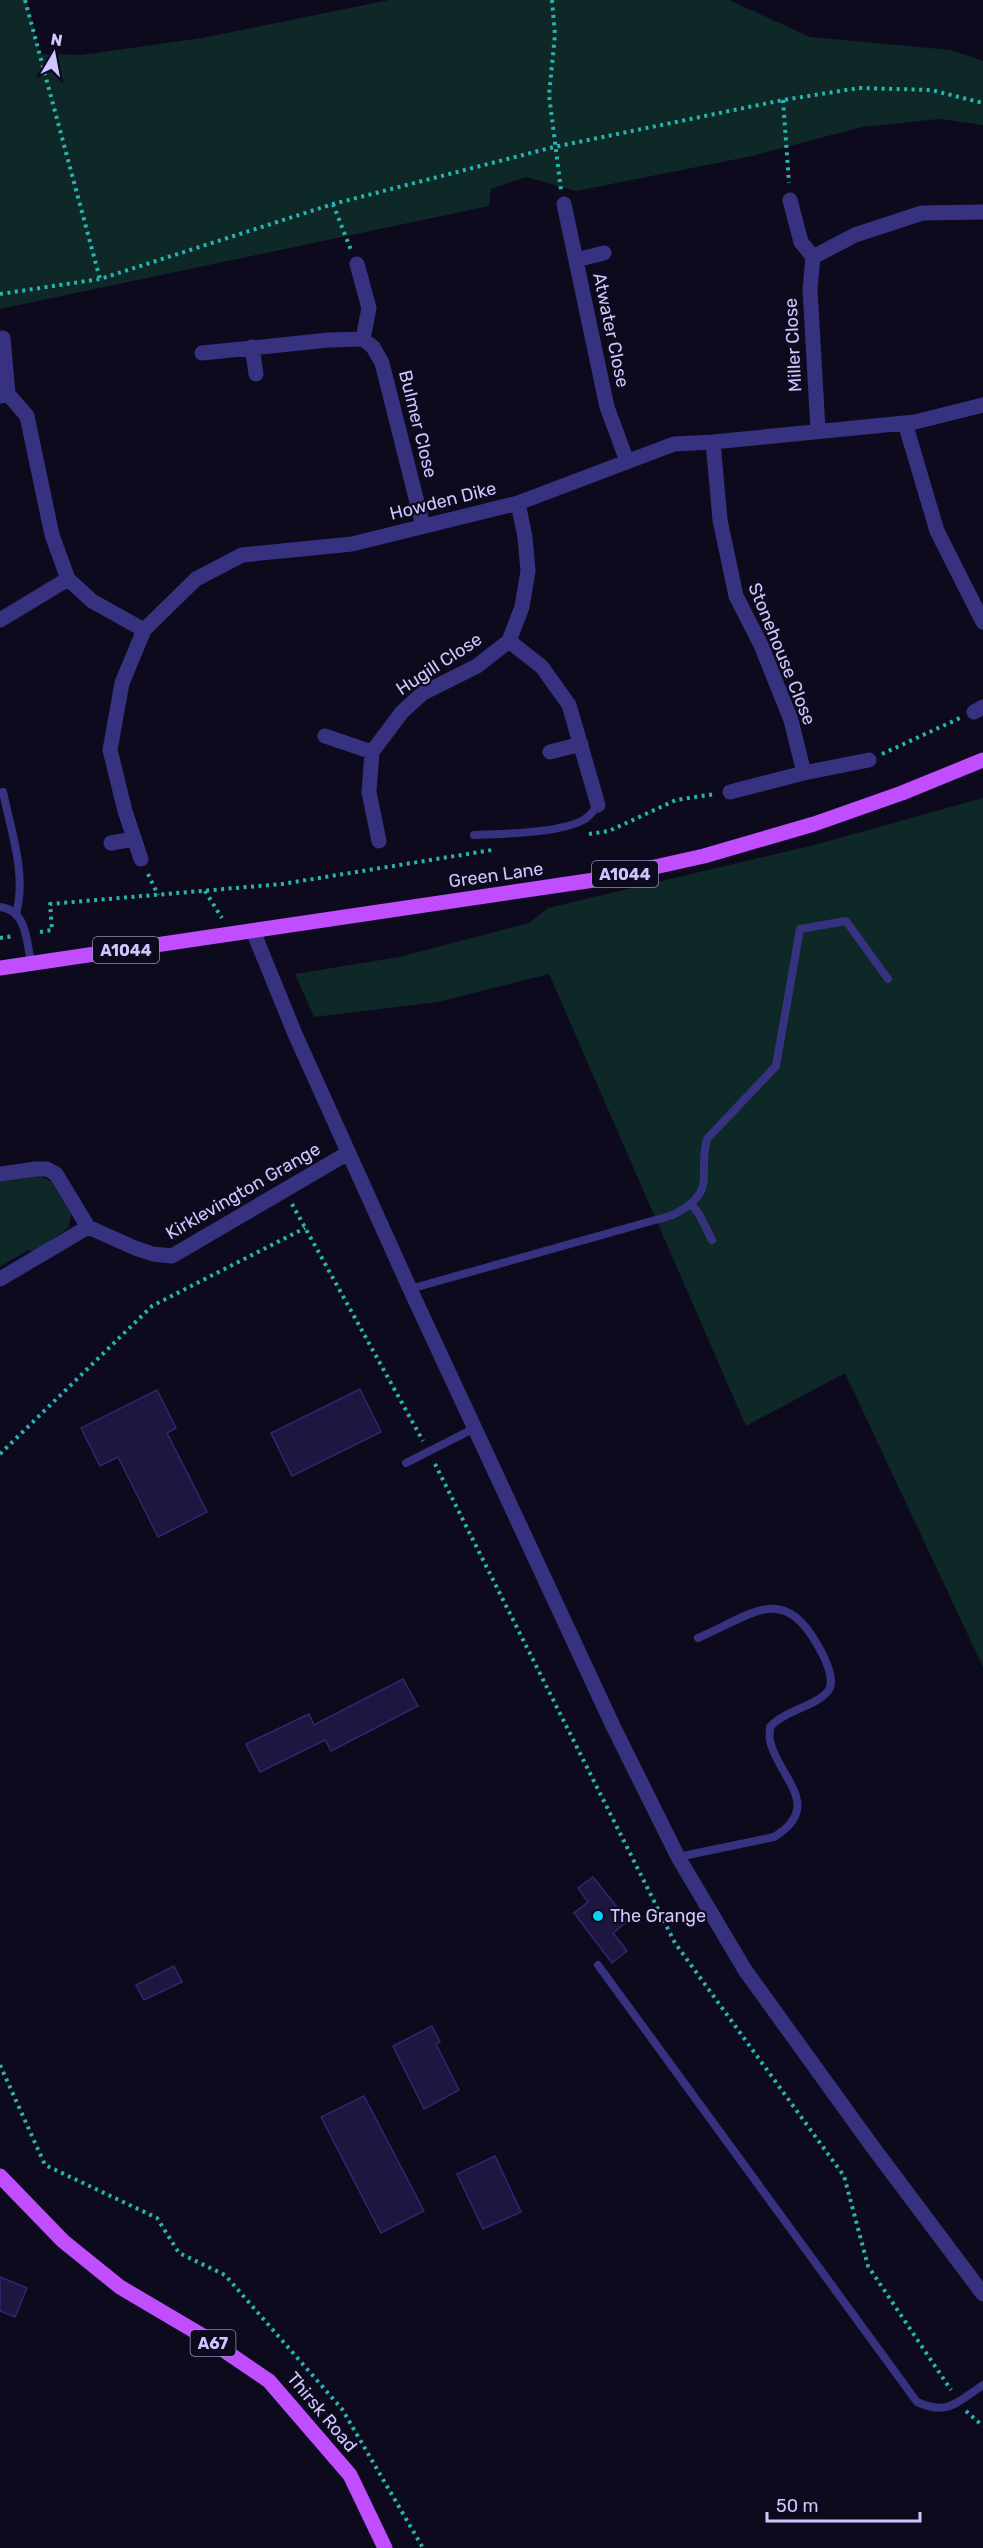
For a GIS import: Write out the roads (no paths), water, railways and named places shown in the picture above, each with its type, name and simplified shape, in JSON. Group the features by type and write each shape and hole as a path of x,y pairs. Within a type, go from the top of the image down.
{"main road":[{"name":"Green Lane","path":"0,968 600,879 704,856 814,824 902,793 983,760"},
{"name":"Thirsk Road","path":"0,2176 63,2241 120,2287 203,2336 270,2381 350,2475 385,2548"}],"street":[{"path":"790,200 801,242 813,257 855,235 922,213 982,212"},
{"name":"Atwater Close","path":"564,204 607,407 627,461"},
{"path":"576,260 604,253"},
{"name":"Miller Close","path":"813,257 810,289 818,430"},
{"path":"202,353 252,346 363,339 369,308 357,264"},
{"path":"3,338 4,395 27,416 52,535 69,579 92,601 144,630"},
{"name":"Bulmer Close","path":"363,339 374,347 382,363 423,526"},
{"path":"252,346 256,374"},
{"name":"Howden Dike","path":"141,859 110,750 122,683 144,630 196,579 242,555 352,544 518,503 674,444 905,423 983,405"},
{"path":"905,423 937,531 983,622"},
{"name":"Stonehouse Close","path":"713,442 720,520 735,596 761,645 791,720 804,773"},
{"name":"Hugill Close","path":"372,752 402,712 423,693 477,666 509,641 522,608 528,570 525,537 518,503"},
{"path":"0,620 69,579"},
{"name":"Hugill Close","path":"509,641 542,667 569,705 598,805"},
{"path":"325,736 372,752 369,792 379,841"},
{"path":"550,752 581,744"},
{"path":"730,792 804,773 869,760"},
{"path":"111,843 134,839"},
{"path":"253,931 295,1034 410,1289 613,1726 678,1857 745,1970 872,2146 983,2294"},
{"name":"Kirklevington Grange","path":"88,1227 135,1248 153,1254 172,1256 348,1153"},
{"path":"0,1174 36,1169 47,1169 56,1174 88,1227 0,1279"}],"lane":[{"path":"3,792 19,872 20,901 16,914"},
{"path":"474,835 523,832 574,824 587,818 598,805"},
{"path":"0,907 7,908 21,920 31,964"},
{"path":"410,1289 673,1215 692,1205 701,1191 705,1178 707,1139 776,1066 800,929 846,921 888,979"},
{"path":"692,1205 712,1240"},
{"path":"406,1463 475,1428"},
{"path":"678,1857 756,1842 774,1837 787,1829 795,1818 797,1808 795,1793 770,1742 770,1727 778,1718 827,1693 831,1684 827,1664 820,1650 806,1626 789,1611 773,1607 698,1638"},
{"path":"598,1965 917,2402 933,2409 951,2406 983,2385"}],"place":[{"name":"The Grange","path":"598,1916"}]}
